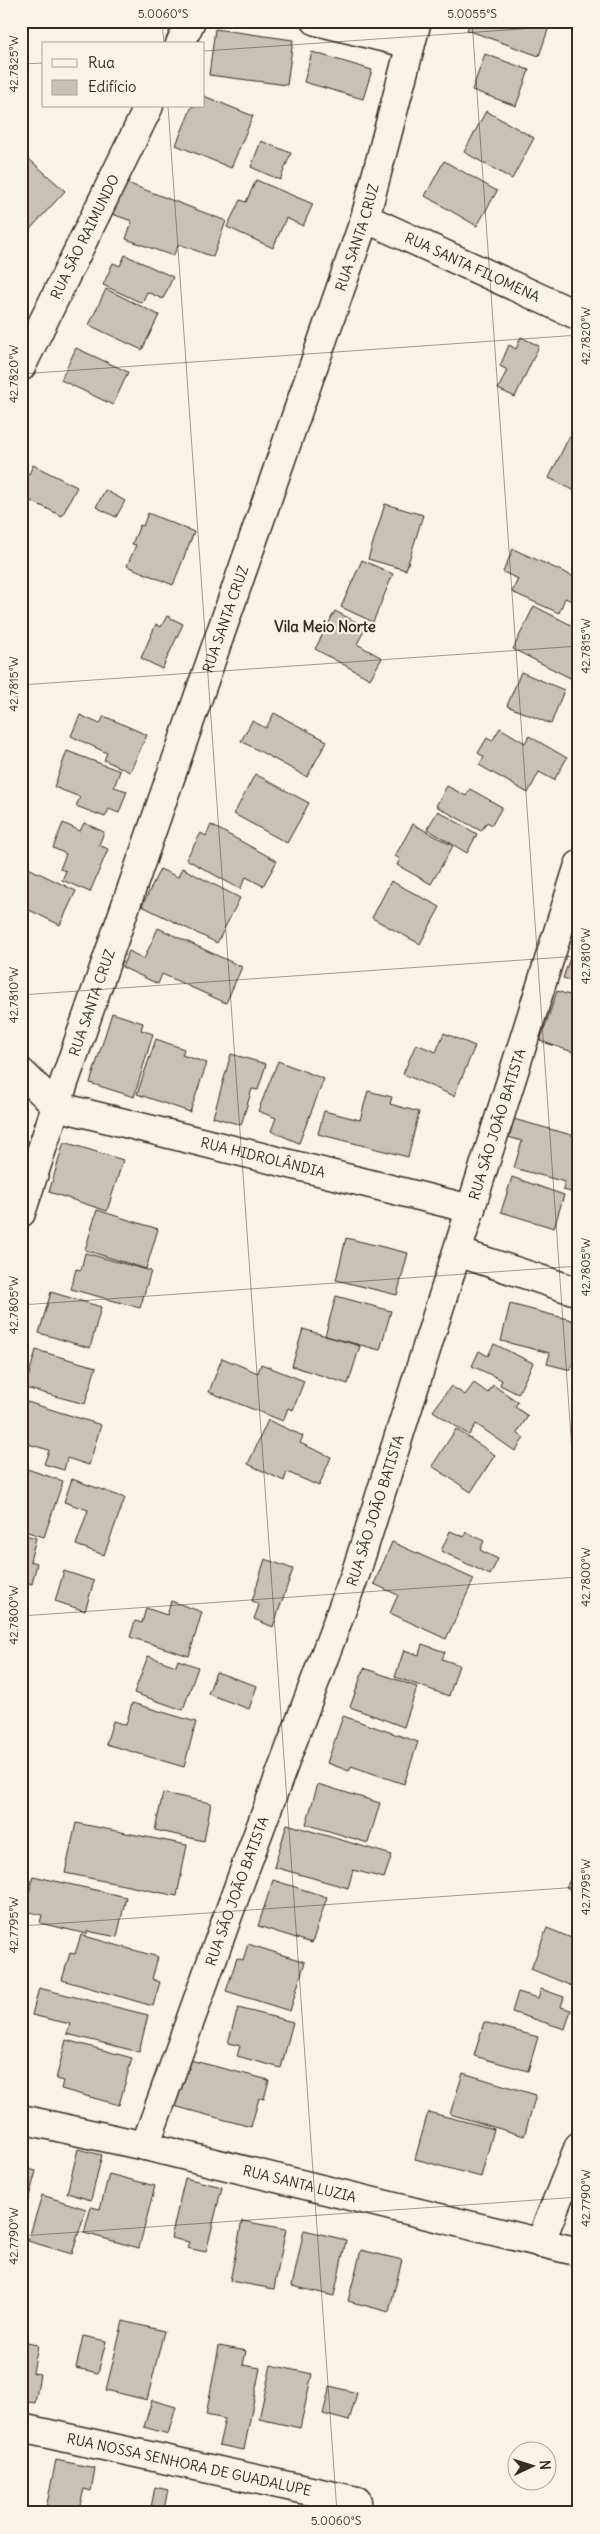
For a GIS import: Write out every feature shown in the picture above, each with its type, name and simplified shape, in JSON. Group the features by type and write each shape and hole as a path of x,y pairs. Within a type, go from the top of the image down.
{"street":[{"path":"181,42 191,21"},
{"path":"316,21 413,32"},
{"name":"RUA SANTA CRUZ","path":"21,1214 56,1106 366,218 413,32"},
{"name":"RUA SÃO RAIMUNDO","path":"21,367 148,108"},
{"name":"RUA SANTA FILOMENA","path":"366,218 579,316"},
{"name":"RUA SÃO JOÃO BATISTA","path":"145,2146 244,1871 356,1572 579,865"},
{"path":"21,1072 56,1106"},
{"name":"RUA HIDROLÂNDIA","path":"56,1106 471,1209"},
{"path":"457,1252 579,1292"},
{"name":"RUA SANTA LUZIA","path":"21,2119 145,2146 579,2252"},
{"path":"540,2243 579,2146"},
{"name":"RUA NOSSA SENHORA DE GUADALUPE","path":"21,2428 357,2501"}],"building":[{"path":"471,21 551,21 539,56 467,30"},
{"path":"215,29 293,40 287,85 209,75"},
{"path":"312,52 372,70 363,99 304,82"},
{"path":"485,54 529,70 516,106 472,90"},
{"path":"205,96 253,116 231,168 176,145 191,108 205,108"},
{"path":"486,111 534,138 512,179 464,152"},
{"path":"261,141 291,153 280,180 251,167"},
{"path":"21,152 65,191 21,239"},
{"path":"444,161 497,191 477,226 425,196"},
{"path":"256,180 313,204 303,226 286,218 273,248 227,227 240,200 246,202"},
{"path":"122,181 226,221 213,257 179,244 173,256 126,239 132,221 109,213"},
{"path":"125,255 173,277 163,299 147,292 142,303 103,285 113,263 120,266"},
{"path":"106,289 159,315 142,350 89,325"},
{"path":"521,337 539,346 515,397 498,389 507,370 500,366 509,345 516,349"},
{"path":"76,348 128,372 113,405 61,380"},
{"path":"569,437 579,442 579,493 549,478"},
{"path":"33,465 77,487 62,516 21,496 21,470 29,474"},
{"path":"105,490 125,501 116,517 96,507"},
{"path":"385,504 423,515 406,570 368,559"},
{"path":"148,513 194,532 173,585 127,566 136,545 132,544 140,525 143,526"},
{"path":"513,549 579,579 579,590 574,602 565,598 559,613 512,592 518,579 503,572"},
{"path":"362,560 393,574 373,622 341,607"},
{"path":"534,606 579,629 579,670 574,680 513,649"},
{"path":"335,611 366,627 357,644 382,658 370,679 315,649"},
{"path":"167,616 183,624 162,669 141,658 156,624 161,627"},
{"path":"521,672 564,690 551,724 507,706"},
{"path":"274,713 327,741 307,777 241,741 252,721 266,728"},
{"path":"80,715 100,724 104,716 147,735 130,772 104,760 107,753 71,736"},
{"path":"500,728 525,743 529,736 567,758 554,780 539,772 528,793 479,765 484,757 478,753 487,738 492,741"},
{"path":"67,751 120,771 114,787 127,791 119,813 109,809 105,817 76,806 80,797 54,787"},
{"path":"255,774 309,803 287,843 234,814"},
{"path":"447,786 466,796 470,789 502,807 492,825 487,822 481,831 436,806"},
{"path":"438,811 477,834 467,853 427,829"},
{"path":"63,823 80,831 84,823 104,832 99,845 108,849 90,892 62,880 66,871 60,869 66,854 53,848"},
{"path":"413,824 453,846 431,884 397,865 400,859 395,856"},
{"path":"211,825 277,861 263,886 246,877 240,889 186,859 201,833 206,836"},
{"path":"22,865 76,891 60,925 21,906"},
{"path":"182,868 240,898 217,943 142,906 160,869 178,877"},
{"path":"391,881 440,907 420,944 372,918"},
{"path":"158,928 242,967 226,1003 162,974 158,984 122,967 129,951 144,959"},
{"path":"579,935 579,983 563,978"},
{"path":"557,991 578,998 575,1008 579,1009 579,1054 540,1041"},
{"path":"112,1013 143,1023 141,1030 153,1034 134,1097 90,1083"},
{"path":"444,1033 475,1046 454,1096 403,1074 416,1044 436,1052"},
{"path":"156,1039 184,1049 182,1055 207,1063 190,1112 137,1094"},
{"path":"231,1054 266,1064 258,1090 252,1089 241,1125 213,1117"},
{"path":"278,1061 324,1079 299,1143 271,1131 276,1118 258,1111"},
{"path":"368,1091 392,1097 390,1104 419,1112 408,1157 318,1134 324,1111 360,1120"},
{"path":"506,1117 579,1137 579,1194 563,1190 565,1182 514,1168 522,1141 501,1135"},
{"path":"64,1142 123,1160 107,1211 49,1192"},
{"path":"512,1177 564,1195 554,1228 501,1212"},
{"path":"97,1210 158,1229 146,1269 85,1250"},
{"path":"346,1238 408,1253 397,1295 336,1280"},
{"path":"85,1253 151,1271 140,1308 71,1289 76,1269 81,1270"},
{"path":"51,1292 101,1307 90,1348 39,1333"},
{"path":"336,1296 391,1311 380,1350 325,1336"},
{"path":"510,1304 579,1322 579,1338 571,1370 547,1364 550,1353 501,1341"},
{"path":"303,1329 360,1346 348,1384 292,1366"},
{"path":"494,1344 533,1363 518,1394 500,1385 502,1380 472,1366 479,1351 488,1356"},
{"path":"36,1350 96,1367 85,1404 25,1388"},
{"path":"222,1358 258,1373 261,1364 304,1381 293,1410 288,1408 283,1421 209,1392"},
{"path":"474,1383 488,1393 493,1385 518,1402 515,1407 528,1416 517,1433 524,1438 515,1451 476,1424 469,1435 433,1411 451,1386 465,1395"},
{"path":"21,1400 101,1425 89,1465 67,1458 64,1470 44,1464 49,1450 21,1442"},
{"path":"268,1420 303,1436 300,1443 331,1457 319,1486 287,1472 284,1481 248,1464"},
{"path":"456,1429 495,1455 471,1492 432,1466"},
{"path":"21,1467 63,1481 44,1537 21,1530"},
{"path":"72,1479 125,1498 104,1555 76,1545 88,1510 64,1502"},
{"path":"450,1531 464,1537 466,1532 484,1541 480,1550 498,1559 490,1575 441,1551"},
{"path":"21,1534 36,1538 30,1561 37,1563 32,1584 21,1581"},
{"path":"392,1542 474,1579 446,1639 390,1613 398,1595 374,1584"},
{"path":"265,1559 293,1569 273,1627 254,1619 259,1605 252,1601"},
{"path":"64,1571 94,1581 85,1611 55,1601"},
{"path":"21,1589 27,1591 21,1611"},
{"path":"171,1601 202,1612 189,1656 130,1637 135,1621 142,1623 146,1608 167,1615"},
{"path":"422,1644 445,1652 442,1659 459,1665 449,1696 395,1677 404,1650 419,1655"},
{"path":"148,1656 176,1666 178,1660 198,1667 183,1710 134,1693"},
{"path":"364,1668 417,1687 404,1727 350,1707"},
{"path":"216,1672 257,1686 249,1709 208,1694"},
{"path":"132,1703 196,1722 184,1767 106,1744 113,1721 126,1725"},
{"path":"343,1716 418,1742 404,1784 351,1766 349,1771 327,1763"},
{"path":"318,1784 380,1803 368,1843 306,1824"},
{"path":"163,1793 211,1803 204,1841 155,1830"},
{"path":"76,1823 187,1845 177,1896 65,1873"},
{"path":"287,1824 392,1855 384,1878 353,1870 348,1888 274,1867"},
{"path":"577,1867 579,1868 579,1894 566,1887"},
{"path":"33,1876 126,1897 117,1937 87,1931 87,1934 40,1923 42,1915 25,1911"},
{"path":"273,1880 327,1897 312,1943 258,1926"},
{"path":"547,1928 579,1941 579,1989 531,1969"},
{"path":"81,1935 158,1957 152,1979 160,1982 153,2006 62,1980 70,1953 75,1954"},
{"path":"248,1944 305,1962 290,2011 226,1991 237,1958 243,1960"},
{"path":"39,1988 148,2015 139,2052 67,2034 70,2024 32,2015"},
{"path":"541,1989 564,1997 561,2007 571,2010 565,2029 512,2012 518,1992 538,1998"},
{"path":"238,2008 293,2022 281,2068 237,2056 240,2046 228,2043"},
{"path":"484,2022 538,2037 528,2071 474,2056"},
{"path":"66,2040 132,2058 119,2105 61,2089 63,2081 56,2079"},
{"path":"186,2059 269,2080 264,2099 259,2098 251,2127 174,2106"},
{"path":"463,2073 536,2095 524,2136 450,2114"},
{"path":"428,2112 494,2129 481,2177 415,2159"},
{"path":"78,2149 102,2155 91,2200 67,2193"},
{"path":"21,2167 36,2171 23,2219 21,2219"},
{"path":"109,2174 155,2186 139,2248 84,2233 91,2207 100,2209"},
{"path":"185,2178 222,2187 206,2252 187,2248 189,2242 171,2238"},
{"path":"42,2195 86,2209 72,2254 28,2241"},
{"path":"242,2221 286,2229 274,2289 230,2281"},
{"path":"304,2230 346,2240 334,2296 292,2286"},
{"path":"361,2250 402,2260 389,2312 348,2301"},
{"path":"123,2321 164,2331 147,2400 106,2390"},
{"path":"83,2336 106,2341 98,2373 76,2368"},
{"path":"21,2342 38,2345 33,2373 40,2374 35,2403 21,2401"},
{"path":"219,2346 246,2351 243,2365 260,2368 244,2450 219,2445 225,2419 206,2415"},
{"path":"271,2365 312,2374 300,2428 259,2419"},
{"path":"330,2386 357,2393 349,2421 323,2414"},
{"path":"152,2400 176,2407 168,2434 144,2427"},
{"path":"56,2460 95,2468 91,2491 84,2489 78,2513 45,2513"},
{"path":"155,2487 168,2490 163,2513 150,2513"}],"district":[{"name":"Vila Meio Norte","path":"325,626"}]}
